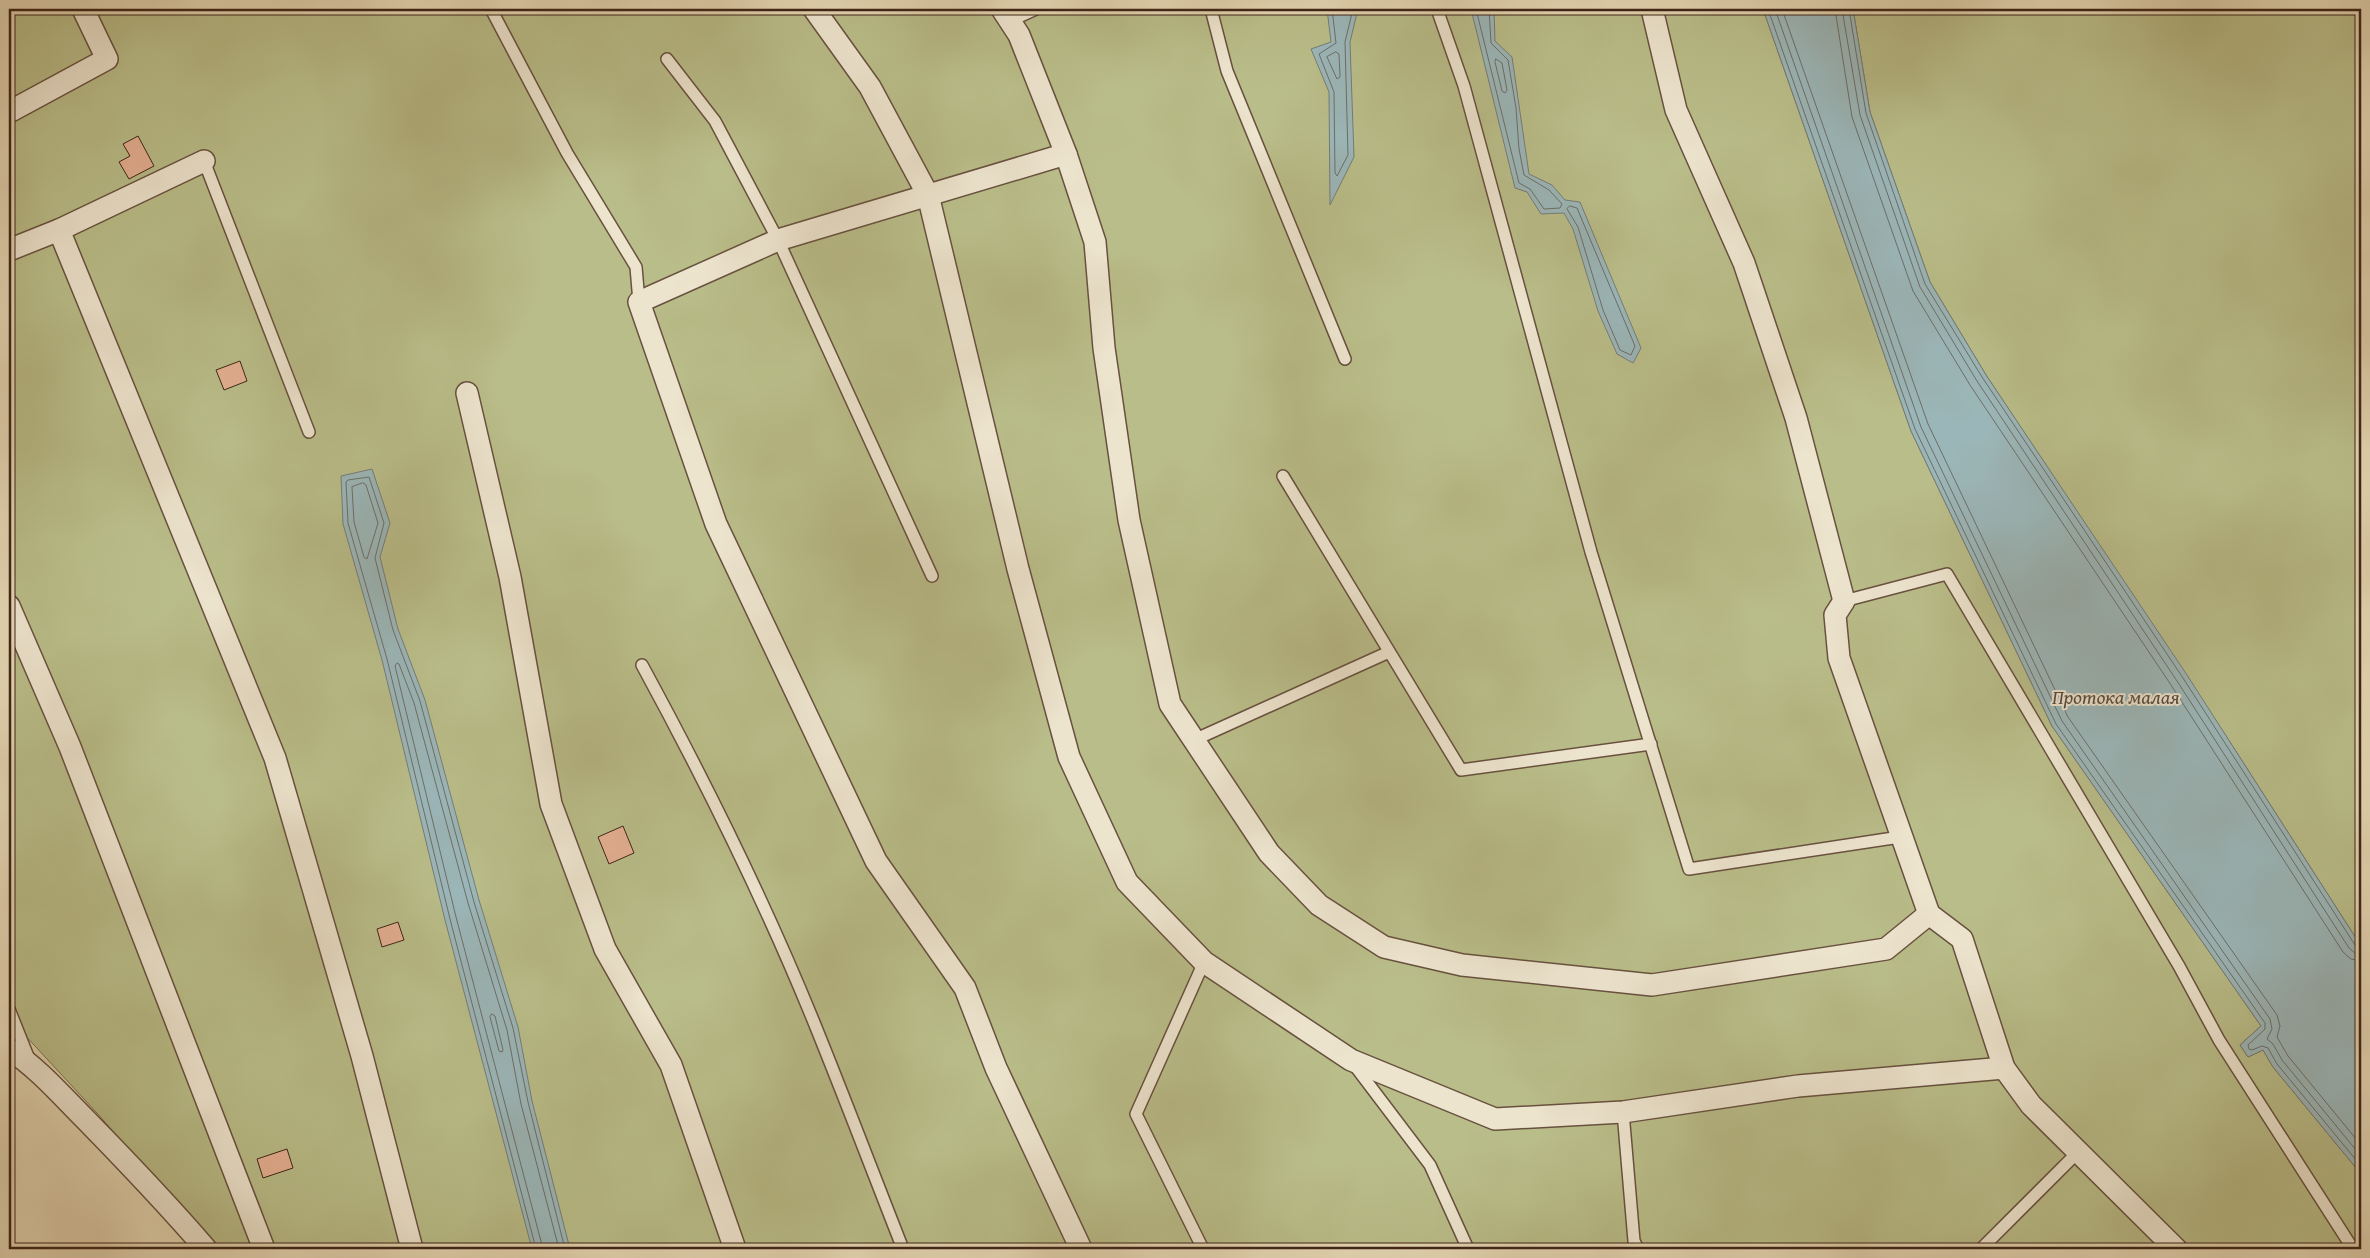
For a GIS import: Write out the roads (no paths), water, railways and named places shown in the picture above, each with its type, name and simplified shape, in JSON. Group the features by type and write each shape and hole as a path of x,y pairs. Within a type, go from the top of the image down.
{"street":[{"path":"9,112 107,58 83,9"},
{"path":"814,9 870,87 928,195 1018,569 1069,757 1128,882 1204,962 1351,1060 1495,1119 1623,1112 1798,1086 2004,1068"},
{"path":"1652,9 1676,110 1744,263 1796,418 1844,601 1835,615 1839,658 1900,837 1929,914 1962,939 2004,1068 2031,1104 2077,1153 2176,1249"},
{"path":"1006,15 1019,35 1066,154 1095,242 1104,348 1129,520 1170,704 1269,853 1319,905 1384,947 1462,965 1652,985 1886,949 1929,914"},
{"path":"1066,154 778,240 640,302 716,524 876,861 965,988 996,1068 1081,1249"},
{"path":"9,250 59,230 204,161"},
{"path":"59,230 275,758 362,1056 412,1249"},
{"path":"467,393 510,578 551,804 605,949 671,1065 736,1249"},
{"path":"9,606 70,748 264,1249"},
{"path":"9,1049 30,1064 161,1196 206,1249"}],"lane":[{"path":"491,9 567,153 636,267 640,302"},
{"path":"1006,15 1036,9"},
{"path":"1211,9 1228,71 1345,360"},
{"path":"1437,9 1464,86 1591,552 1689,868 1900,837"},
{"path":"667,58 714,121 778,240 932,576"},
{"path":"204,161 309,432"},
{"path":"1283,476 1461,770 1650,744"},
{"path":"1844,601 1947,574 2179,966 2219,1040 2353,1249"},
{"path":"1194,740 1389,652"},
{"path":"642,665 682,739 725,828 813,1019 903,1249"},
{"path":"1203,1249 1136,1114 1204,962"},
{"path":"9,1009 30,1064"},
{"path":"1351,1060 1430,1165 1468,1249"},
{"path":"1623,1112 1634,1241 1638,1249"},
{"path":"1981,1249 2077,1153"}],"water":[{"path":"1327,9 1358,9 1350,42 1354,157 1330,205 1329,92 1311,49 1331,42"},
{"path":"1471,9 1494,9 1495,41 1512,57 1529,174 1552,185 1565,200 1580,202 1641,348 1633,363 1617,354 1598,311 1573,229 1564,213 1541,214 1527,192 1515,188"},
{"name":"Протока малая","path":"1763,9 1853,9 1870,112 1930,282 1986,375 2187,675 2361,946 2361,1174 2273,1067 2263,1050 2248,1057 2240,1045 2261,1026 2052,726 1911,431"},
{"path":"372,469 390,523 380,557 398,629 425,700 479,900 518,1027 532,1101 570,1249 532,1249 445,920 382,660 343,524 341,476"}]}
